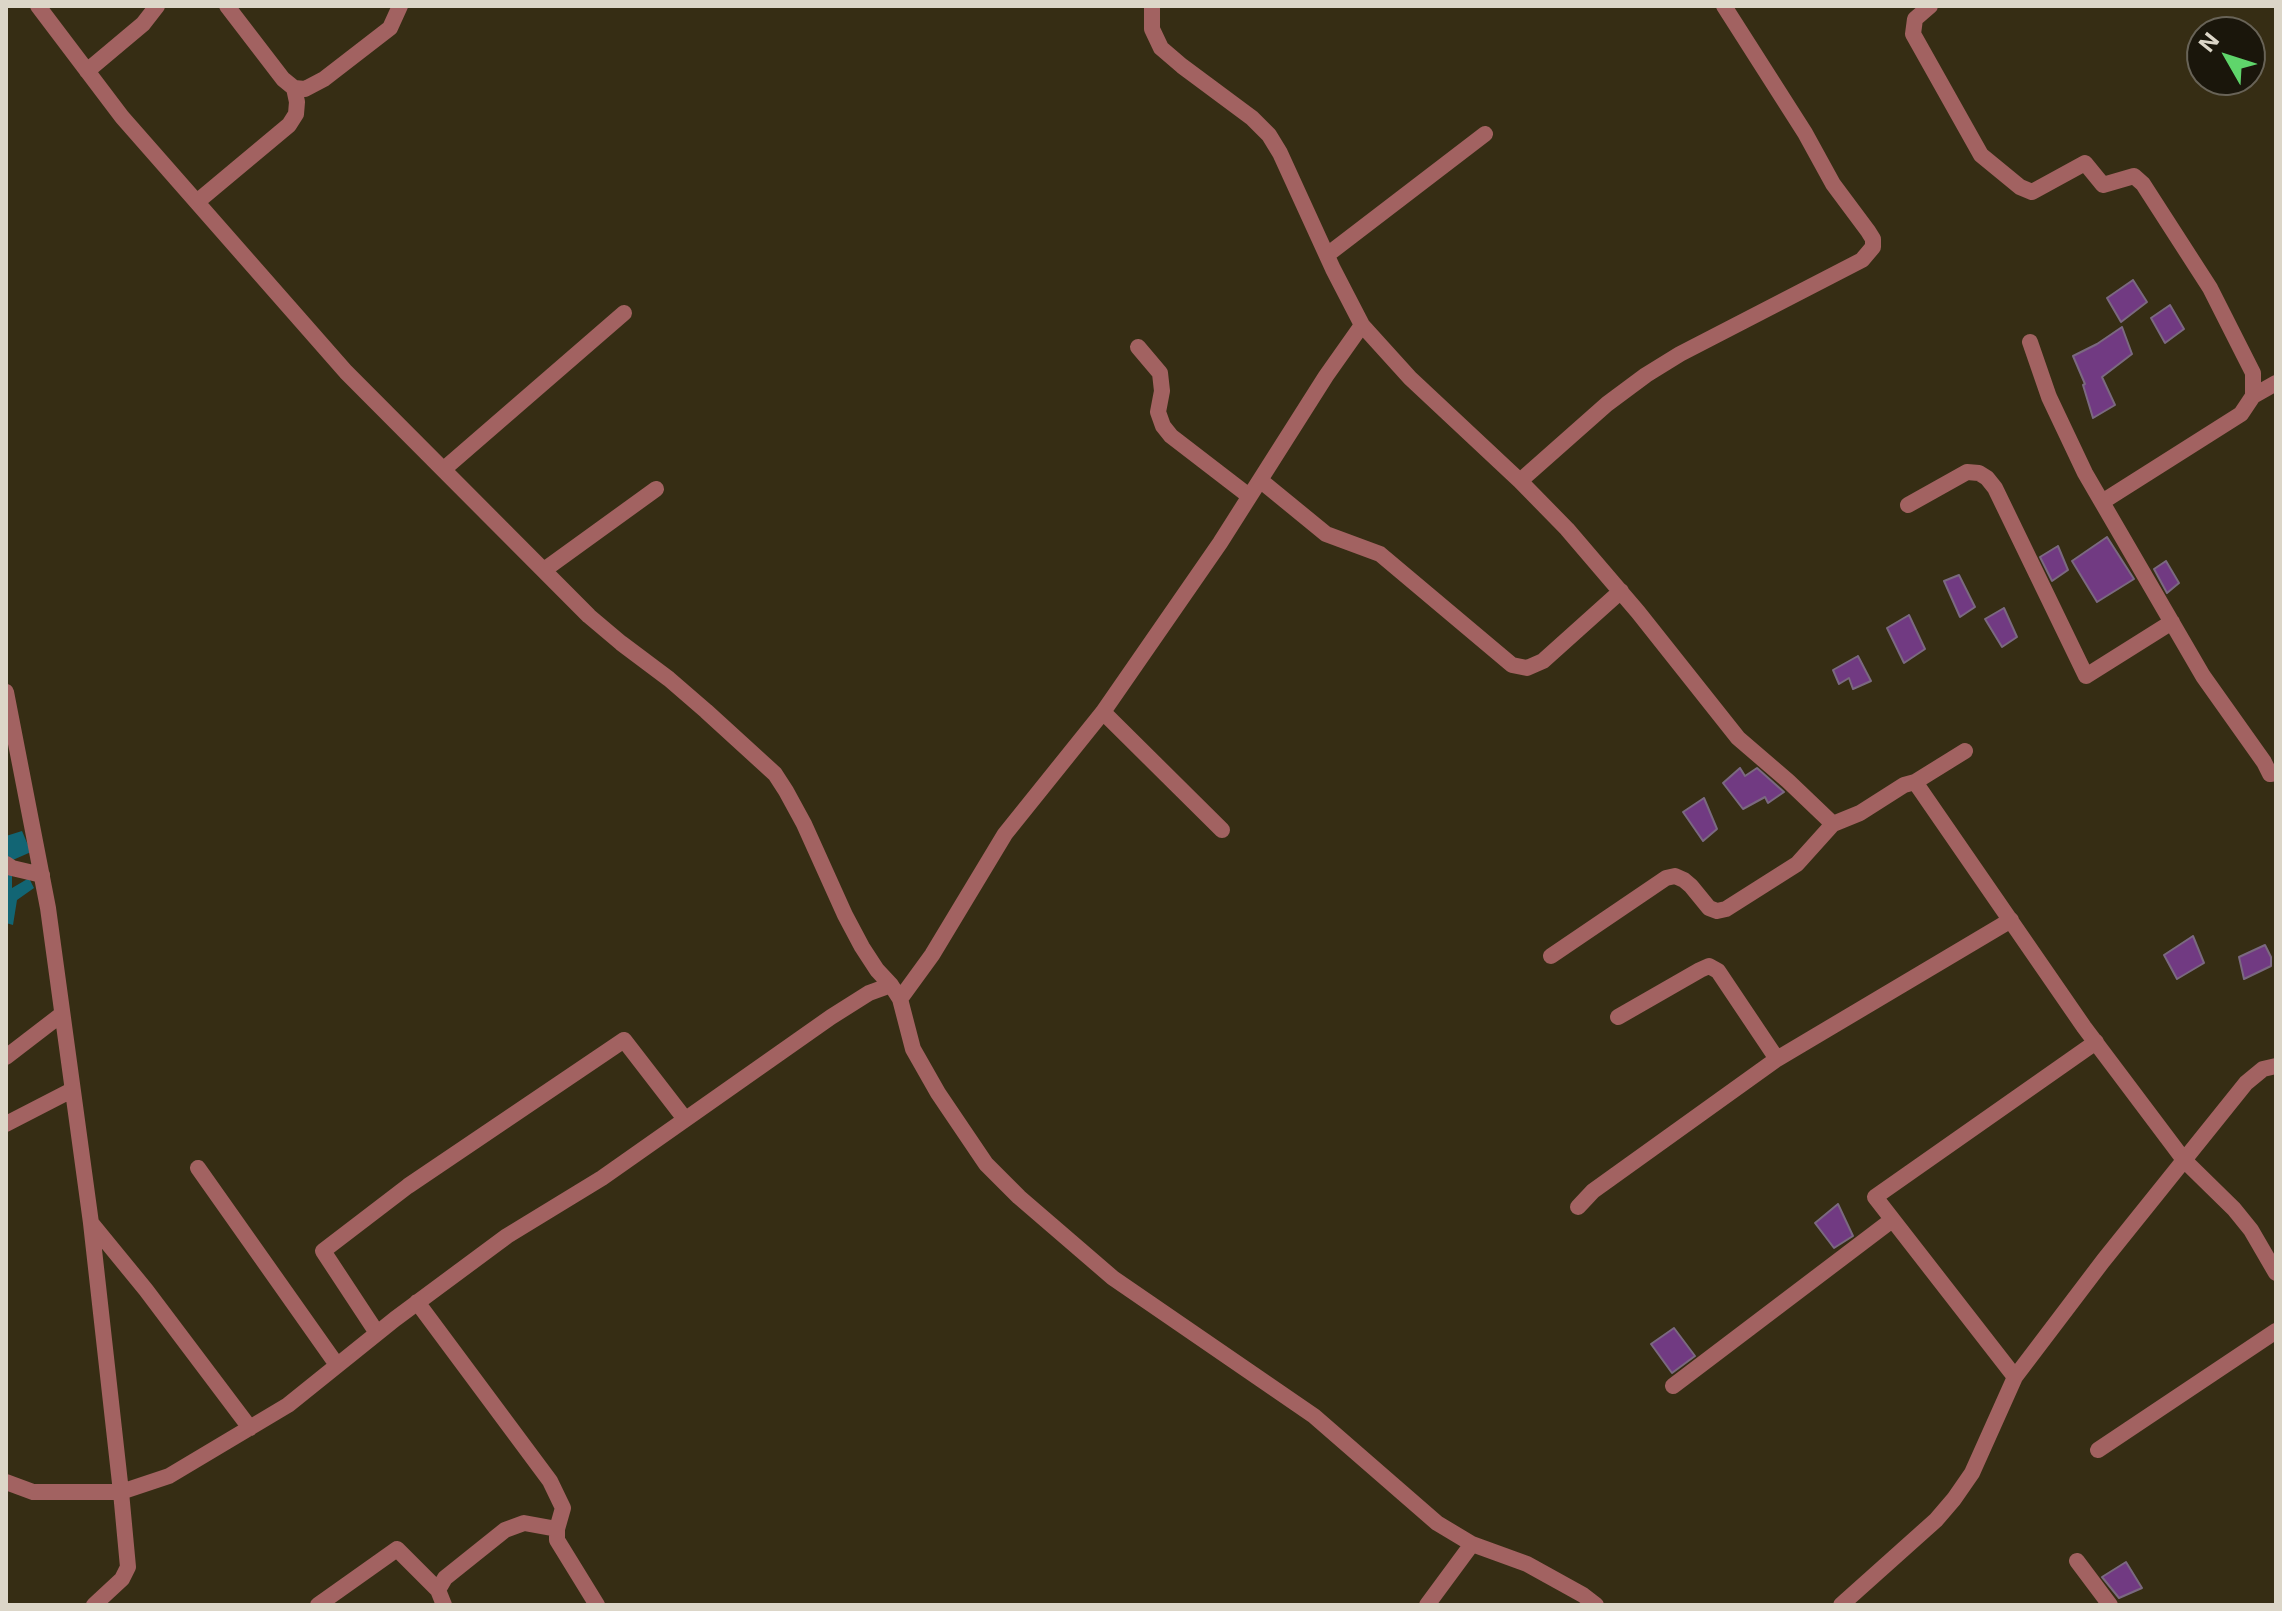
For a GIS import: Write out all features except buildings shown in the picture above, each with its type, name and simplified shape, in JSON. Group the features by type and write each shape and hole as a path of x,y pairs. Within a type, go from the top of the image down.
{"street":[{"path":"38,6 122,117 346,372 621,643 669,679 775,774 804,824 862,947 896,992 913,1049 938,1093 986,1164 1019,1197 1113,1278 1314,1416 1437,1523 1472,1544 1527,1564 1596,1605"},
{"path":"87,71 143,24 157,6"},
{"path":"227,6 283,79 294,88 305,89 390,28 400,6"},
{"path":"1152,6 1152,29 1161,48 1252,118 1269,135 1362,325 1410,378 1567,529 1621,591 1738,738 1833,824"},
{"path":"1520,481 1607,404 1646,375 1680,354 1862,260 1873,247 1873,239 1833,184 1805,133 1724,6"},
{"path":"1930,6 1915,19 1913,34 1981,155 2020,187 2032,192 2085,163 2103,185 2134,176 2143,184 2210,288 2253,373 2253,396"},
{"path":"198,201 289,125 296,114 294,88"},
{"path":"1327,255 1485,134"},
{"path":"444,469 624,313"},
{"path":"6,1482 33,1492 121,1492 169,1476 288,1405 417,1302 507,1236 602,1178 831,1017 869,993 896,992 932,955 1005,834 1103,712 1211,556 1362,325"},
{"path":"2030,342 2049,397 2085,473 2203,676 2270,774 2276,773"},
{"path":"1138,347 1160,373 1162,391 1158,412 1163,426 1171,436 1249,496"},
{"path":"2102,502 2241,414 2253,396 2276,383"},
{"path":"1908,505 1967,472 1979,473 1987,478 1995,488 2086,676 2172,622"},
{"path":"1260,480 1326,534 1380,554 1512,665 1527,668 1543,661 1621,591"},
{"path":"544,570 656,489"},
{"path":"6,692 42,875 62,1014 91,1223 121,1492 128,1567 122,1579 94,1605"},
{"path":"1103,712 1222,830"},
{"path":"1551,956 1666,878 1675,876 1684,880 1709,908 1717,911 1726,909 1797,864 1833,824 1860,813 1965,751"},
{"path":"1915,782 2096,1042 2184,1160 2251,1230 2276,1273"},
{"path":"6,864 42,875"},
{"path":"1578,1207 1593,1191 1777,1059 2011,920"},
{"path":"1618,1017 1709,966 1718,971 1777,1059"},
{"path":"6,1057 62,1014"},
{"path":"377,1333 323,1251 408,1186 624,1040 685,1119"},
{"path":"2015,1377 1875,1197 2096,1042"},
{"path":"1841,1605 1936,1520 1954,1499 1972,1473 2015,1377 2103,1261 2246,1083 2263,1069 2276,1066"},
{"path":"6,1124 72,1090"},
{"path":"198,1168 337,1365"},
{"path":"1673,1386 1892,1220"},
{"path":"91,1223 250,1428"},
{"path":"417,1302 550,1481 563,1508 557,1540 597,1605"},
{"path":"2098,1450 2276,1332"},
{"path":"441,1597 445,1578 505,1530 524,1523 557,1529"},
{"path":"1427,1605 1472,1544"},
{"path":"318,1605 397,1549 441,1597"},
{"path":"2077,1561 2110,1605"}],"water":[{"path":"22,831 31,852 6,863 6,836"},
{"path":"6,868 12,868 12,888 29,878 34,888 17,900 13,925 6,923"}]}
